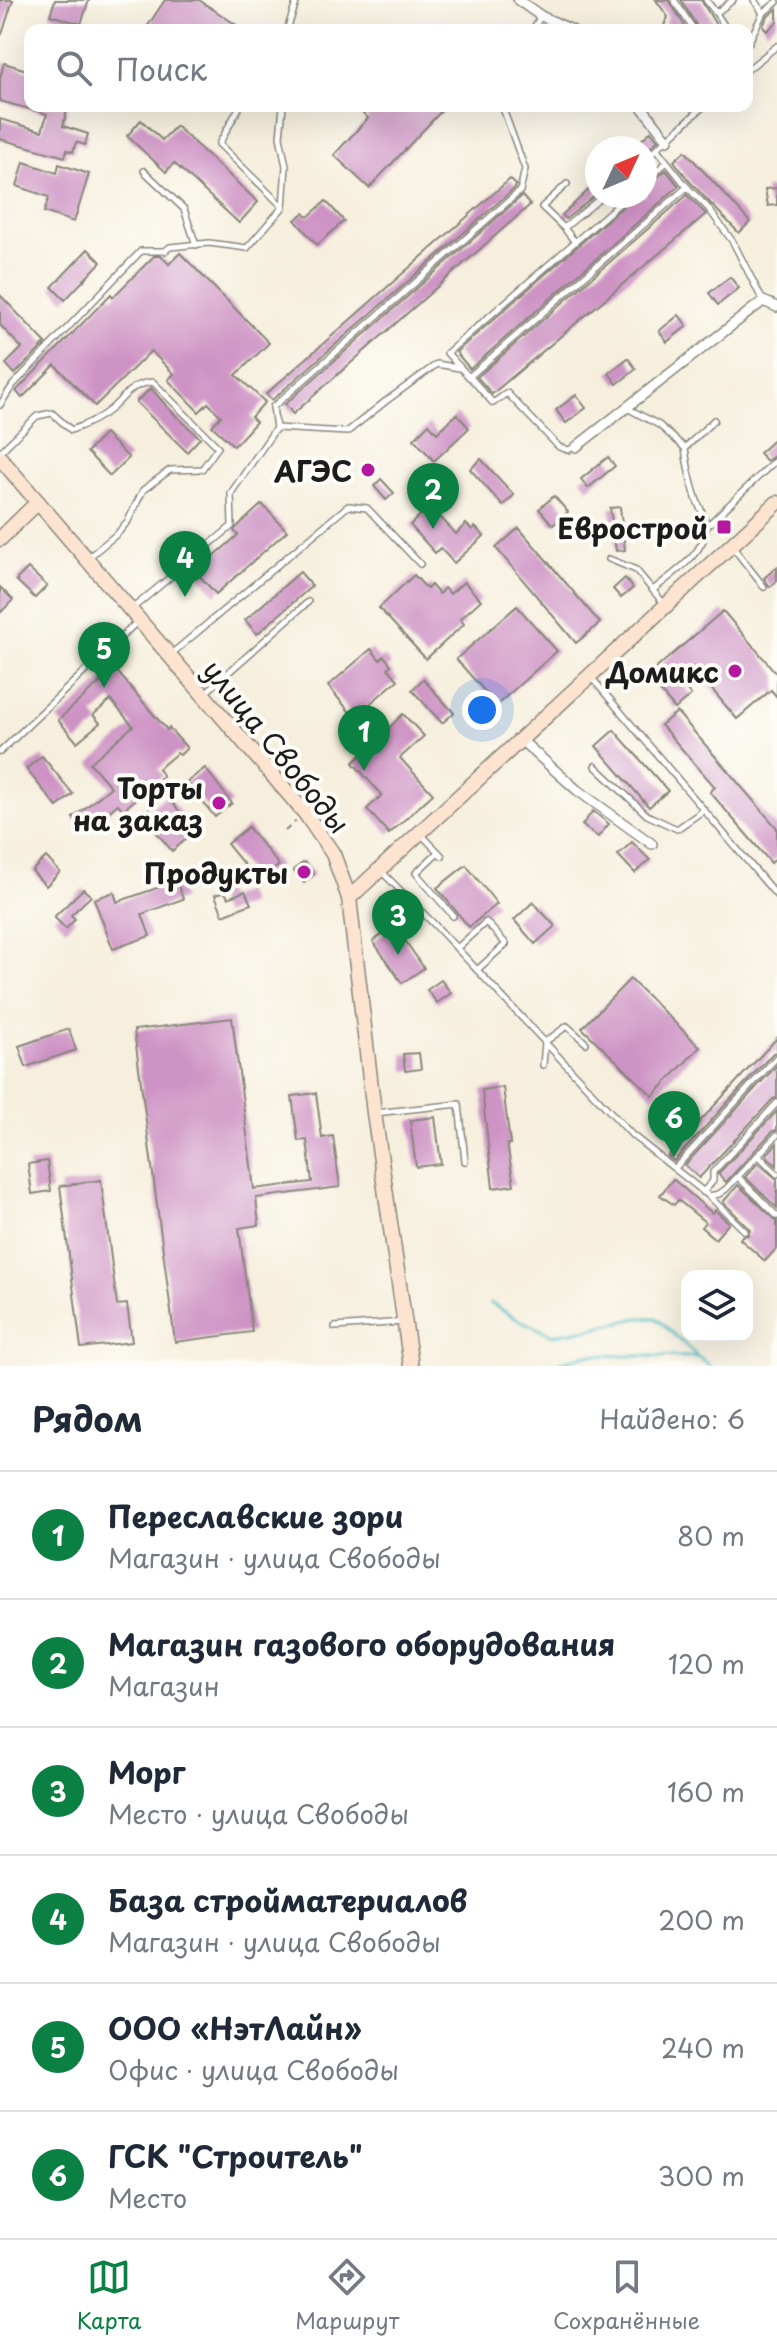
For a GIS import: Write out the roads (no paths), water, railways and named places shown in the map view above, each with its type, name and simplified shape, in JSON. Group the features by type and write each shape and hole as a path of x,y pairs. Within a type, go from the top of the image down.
{"main road":[{"name":"улица Свободы","path":"0,458 314,825 333,854 349,898 374,1113 411,1366"},
{"path":"0,539 38,502"},
{"path":"349,898 777,503"}],"street":[{"path":"518,0 559,24"},
{"path":"646,112 668,140"},
{"path":"576,447 763,301 777,307"},
{"path":"522,741 577,790 652,844"}],"lane":[{"path":"289,24 297,0"},
{"path":"674,0 690,24"},
{"path":"706,0 723,24"},
{"path":"716,13 733,0"},
{"path":"754,0 763,13"},
{"path":"753,34 763,13 777,2"},
{"path":"536,24 541,16"},
{"path":"753,65 777,46"},
{"path":"237,112 219,144 283,207"},
{"path":"0,405 13,385 141,251 165,251 170,247 209,243 247,248 283,207 286,166 280,137 282,112"},
{"path":"0,752 134,615 232,526 231,493 276,428 273,407 520,191 525,169 504,112"},
{"path":"698,112 657,149 733,242 763,301"},
{"path":"657,171 667,162"},
{"path":"144,171 184,209 196,245"},
{"path":"567,184 542,207 575,242"},
{"path":"469,376 687,187"},
{"path":"564,228 588,208"},
{"path":"576,447 568,450 559,447 507,393 493,403 447,353 614,208"},
{"path":"276,428 347,432 437,364 462,369"},
{"path":"0,452 37,416 52,413 71,430 89,424 109,411 138,383 153,382 218,447 202,469 170,470 143,490 128,521 87,559"},
{"path":"626,408 659,425 685,448 688,472 707,526 704,539 696,551 653,590"},
{"path":"685,448 714,420"},
{"path":"707,526 777,459"},
{"path":"169,656 348,506 367,508 420,564"},
{"path":"731,545 764,587"},
{"path":"609,559 636,570 666,606"},
{"path":"203,695 308,602"},
{"path":"590,676 777,896"},
{"path":"595,766 647,815 677,829 704,810"},
{"path":"420,833 440,854 416,873 453,916"},
{"path":"380,870 632,1135 706,1194 745,1231"},
{"path":"457,948 486,922 506,944 477,970"},
{"path":"543,1065 545,1042 567,1026 586,1043"},
{"path":"675,1168 777,1057"},
{"path":"706,1194 713,1181 713,1172 777,1103"},
{"path":"374,1113 459,1104 465,1161"},
{"path":"706,1194 719,1194 726,1189 777,1135"},
{"path":"758,1155 777,1174"},
{"path":"738,1177 777,1216"},
{"path":"335,1327 404,1322"}],"waterway":[{"path":"490,1303 553,1335 638,1318 656,1318 698,1357"},
{"path":"549,1366 585,1355 698,1357 710,1366"}],"place":[{"name":"АГЭС","path":"368,470"},
{"name":"Еврострой","path":"724,527"},
{"name":"Магазин газового оборудования","path":"433,529"},
{"name":"База стройматериалов","path":"185,597"},
{"name":"Домикс","path":"735,671"},
{"name":"ООО «НэтЛайн»","path":"104,688"},
{"name":"Переславские зори","path":"364,771"},
{"name":"Торты на заказ","path":"219,803"},
{"name":"Продукты","path":"304,872"},
{"name":"Морг","path":"398,955"},
{"name":"ГСК \"Строитель\"","path":"674,1157"}]}
